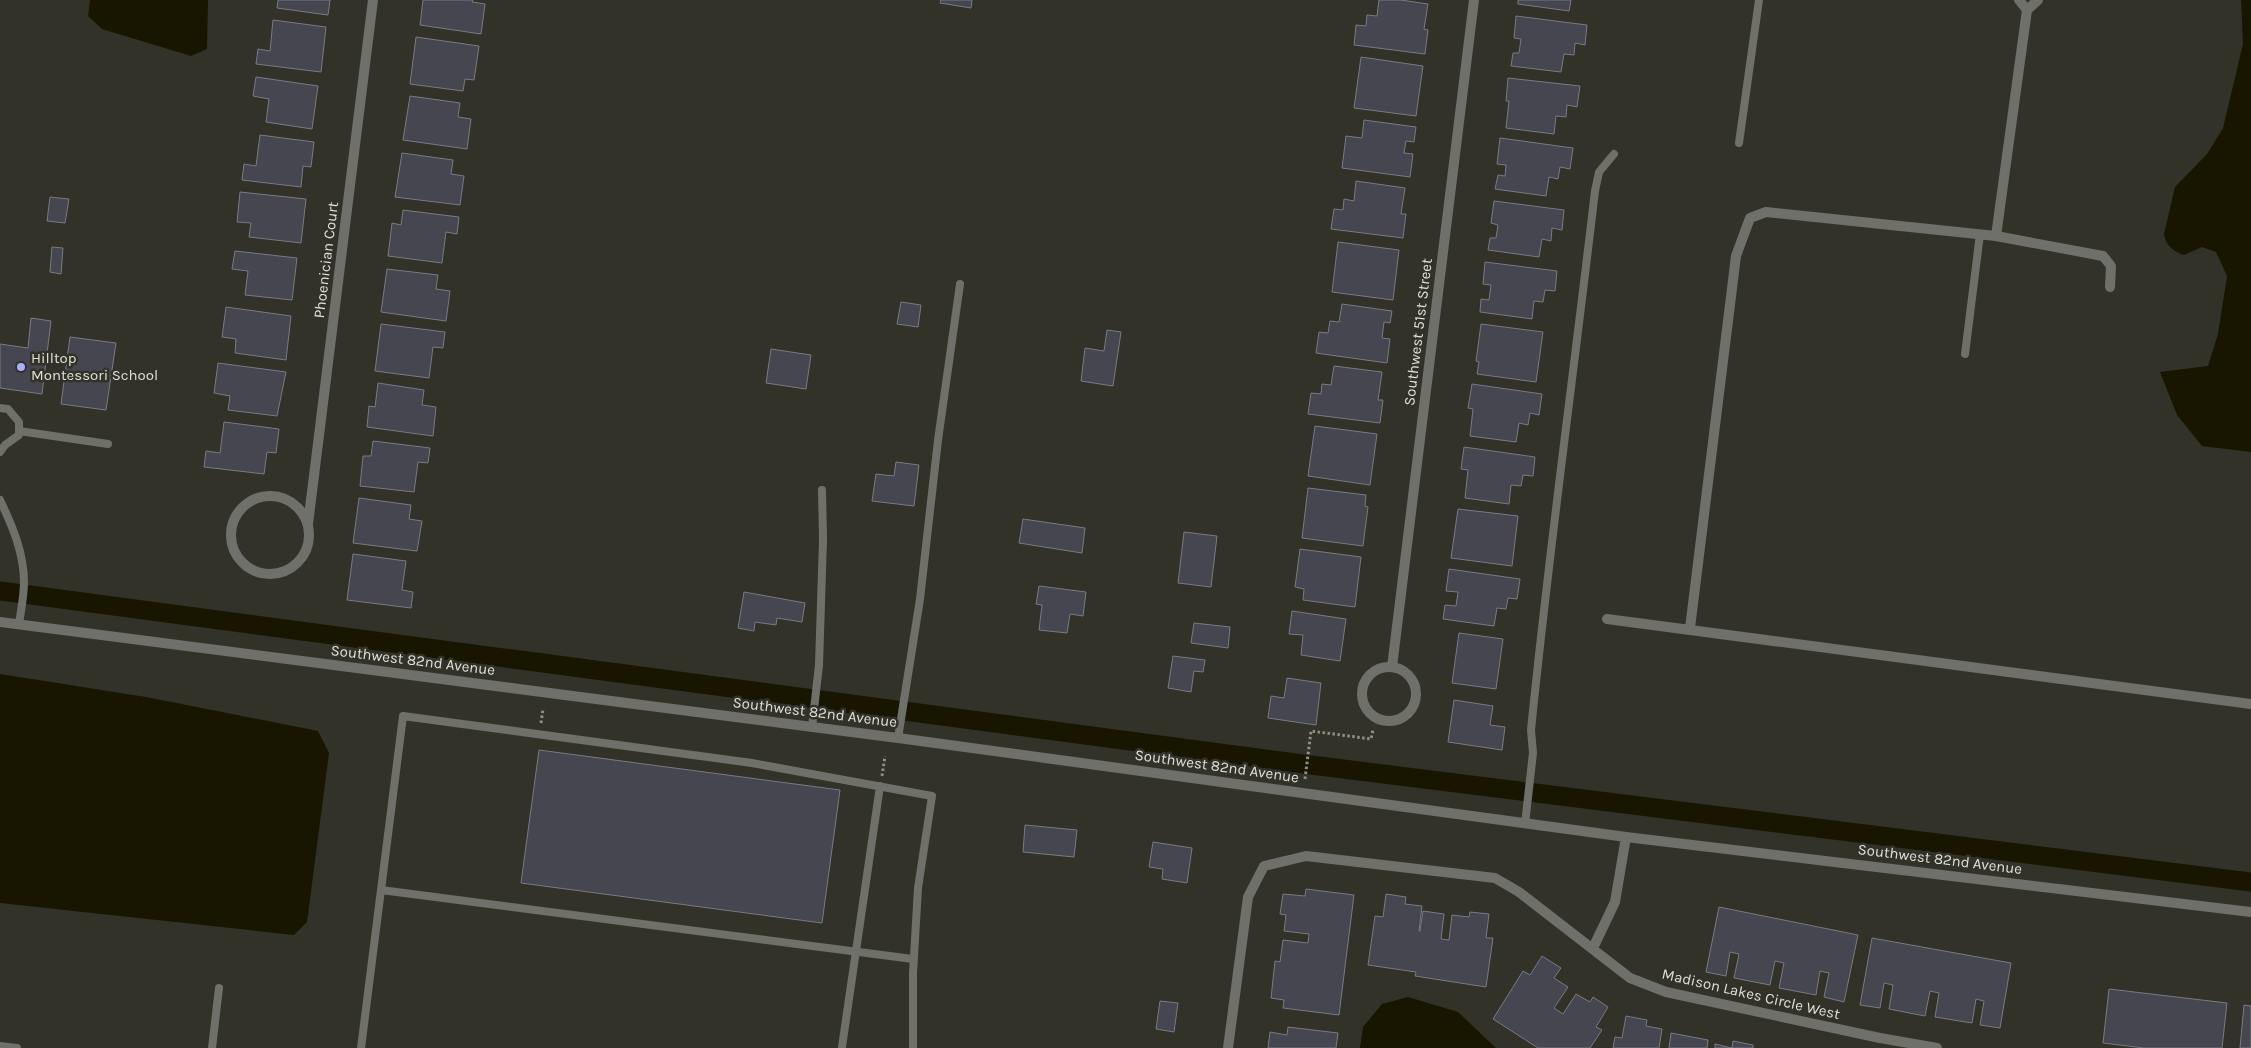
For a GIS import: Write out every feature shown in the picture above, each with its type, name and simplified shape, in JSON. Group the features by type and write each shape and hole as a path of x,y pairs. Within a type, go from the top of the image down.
{"street":[{"name":"Phoenician Court","path":"308,524 301,511 289,501 275,496 259,497 246,504 236,516 231,531 232,546 239,560 251,570 266,575 281,574 295,566 305,554 310,540 308,524 373,0"},
{"name":"Southwest 51st Street","path":"1392,667 1474,0"},
{"path":"2019,0 2027,10"},
{"path":"1996,236 2027,10 2038,0"},
{"path":"1690,628 1736,256 1750,218 1766,212 1980,234 2104,256 2111,266 2110,287"},
{"path":"1607,619 1690,628 2251,704"},
{"name":"Southwest 82nd Avenue","path":"0,622 898,738 1525,824 2251,912"},
{"path":"1392,667 1408,675 1416,690 1416,699 1407,715 1391,722 1382,721 1367,711 1363,703 1362,694 1368,677 1383,668 1392,667"},
{"path":"1593,948 1615,902 1626,837"},
{"name":"Madison Lakes Circle West","path":"1228,1048 1248,897 1264,866 1306,856 1495,878 1519,892 1630,978 1666,992 1879,1043 1937,1048"}],"lane":[{"path":"1739,143 1759,0"},
{"path":"1525,824 1533,753 1530,730 1545,589 1568,424 1594,191 1599,172 1614,154"},
{"path":"1965,354 1980,234"},
{"path":"898,738 920,599 938,440 960,284"},
{"path":"0,408 8,409 19,422 19,435 0,452"},
{"path":"19,431 108,444"},
{"path":"812,727 818,675 822,490"},
{"path":"0,500 12,525 22,558 24,581 19,624"},
{"path":"361,1048 403,716 752,763 932,796 918,888 913,958 913,1048"},
{"path":"842,1047 880,786"},
{"path":"382,890 913,958"},
{"path":"212,1048 219,988"},
{"path":"0,1046 17,1048"}],"path":[{"path":"1305,779 1311,731 1372,739 1373,730"},
{"path":"880,786 885,756"}],"shaded area":[{"path":"90,0 208,0 207,49 191,56 102,29 88,16"},
{"path":"2241,0 2251,0 2251,452 2202,446 2177,415 2160,372 2208,366 2218,334 2227,276 2216,252 2202,247 2184,255 2171,248 2166,242 2164,234 2175,187 2207,154 2223,128 2243,44"},
{"path":"0,674 146,697 318,731 329,753 307,922 294,935 0,903"},
{"path":"1408,997 1458,1012 1496,1048 1360,1048 1363,1027 1382,1004"}],"building":[{"path":"278,0 330,0 328,15 277,8"},
{"path":"423,0 473,0 472,2 485,4 481,34 420,25"},
{"path":"941,0 972,0 971,8 940,3"},
{"path":"1379,0 1401,0 1428,4 1424,29 1428,30 1425,54 1354,45 1356,25 1366,26 1367,15 1377,16"},
{"path":"1518,0 1571,0 1569,11 1518,4"},
{"path":"1516,16 1587,25 1585,45 1575,43 1574,55 1564,54 1561,72 1511,66 1513,53 1519,53 1521,39 1514,38"},
{"path":"273,20 326,27 321,72 256,64 258,49 270,51"},
{"path":"416,37 479,46 474,80 465,79 463,91 410,84"},
{"path":"1361,57 1423,66 1416,116 1354,108"},
{"path":"256,77 318,86 312,129 266,122 269,99 253,96"},
{"path":"1508,78 1580,86 1577,107 1567,105 1566,117 1556,116 1554,134 1506,128 1509,101 1506,101"},
{"path":"410,96 460,103 458,117 471,119 467,149 403,140"},
{"path":"1364,120 1416,127 1414,142 1406,141 1404,153 1413,154 1410,177 1342,168 1346,136 1362,138"},
{"path":"260,135 314,142 311,167 303,166 301,187 242,180 244,164 256,166"},
{"path":"1500,138 1573,148 1570,169 1560,167 1558,179 1549,177 1546,196 1495,189 1498,175 1505,176 1506,165 1497,164"},
{"path":"402,153 453,160 451,174 464,176 460,205 395,197"},
{"path":"1356,181 1405,188 1401,214 1406,214 1403,238 1331,229 1334,209 1343,210 1344,199 1354,201"},
{"path":"240,192 306,199 301,243 249,237 251,223 237,222"},
{"path":"50,197 69,199 65,223 47,221"},
{"path":"1494,201 1564,210 1562,230 1552,228 1551,241 1542,239 1539,257 1488,250 1490,238 1496,238 1498,225 1491,223"},
{"path":"403,210 459,217 457,234 446,232 442,263 388,256 392,223 401,225"},
{"path":"1338,242 1399,250 1393,300 1332,292"},
{"path":"52,247 63,248 61,274 50,272"},
{"path":"235,251 297,258 292,300 245,295 248,271 232,269"},
{"path":"1485,262 1557,271 1555,291 1545,290 1543,302 1534,301 1532,319 1480,312 1481,299 1489,300 1491,285 1483,284"},
{"path":"387,269 438,275 436,289 450,291 446,321 381,312"},
{"path":"901,302 921,305 918,327 897,324"},
{"path":"1342,304 1392,311 1390,323 1384,322 1382,338 1390,339 1387,363 1316,353 1319,332 1328,333 1330,321 1339,322"},
{"path":"226,307 291,316 286,360 235,353 236,339 222,337"},
{"path":"31,318 51,321 42,394 0,388 0,344 28,348"},
{"path":"381,324 445,332 443,348 433,347 429,378 375,371"},
{"path":"1481,324 1543,332 1536,382 1477,374 1479,362 1476,361"},
{"path":"1107,330 1121,332 1113,386 1081,381 1085,348 1104,351"},
{"path":"70,337 116,343 106,410 61,404"},
{"path":"771,349 811,355 806,389 766,383"},
{"path":"218,363 286,372 277,416 228,410 230,396 214,393"},
{"path":"1334,366 1382,372 1378,400 1383,400 1380,423 1308,414 1311,393 1321,394 1322,384 1331,385"},
{"path":"378,383 424,390 422,405 436,407 433,436 367,427 369,406 375,407"},
{"path":"1472,384 1542,394 1539,415 1530,413 1528,425 1519,423 1516,442 1470,436 1473,409 1468,408"},
{"path":"224,422 279,429 276,453 267,452 264,474 204,467 206,451 220,453"},
{"path":"1315,426 1377,434 1370,485 1308,476"},
{"path":"373,441 430,448 428,463 418,462 414,492 360,486 363,456 371,456"},
{"path":"1464,447 1535,457 1533,476 1523,475 1521,486 1511,485 1509,504 1465,498 1468,470 1461,469"},
{"path":"896,462 919,465 914,506 872,501 876,474 894,476"},
{"path":"1308,488 1366,495 1365,506 1368,507 1363,546 1302,538"},
{"path":"359,498 411,505 409,519 422,521 417,551 353,543"},
{"path":"1458,509 1518,516 1512,566 1451,558"},
{"path":"1023,519 1085,528 1082,553 1019,543"},
{"path":"1184,532 1217,536 1211,587 1178,583"},
{"path":"1300,549 1361,557 1355,607 1303,600 1304,589 1295,587"},
{"path":"353,554 406,561 402,590 413,592 411,608 347,600"},
{"path":"1449,569 1520,579 1517,599 1508,598 1506,609 1497,608 1494,626 1443,619 1445,605 1456,606 1458,592 1446,591"},
{"path":"1039,586 1086,592 1083,616 1070,614 1067,633 1039,630 1042,605 1036,604"},
{"path":"744,592 805,603 802,622 777,618 776,625 755,622 754,631 738,628"},
{"path":"1292,611 1346,619 1340,661 1301,655 1303,635 1289,634"},
{"path":"1194,623 1230,627 1228,648 1191,643"},
{"path":"1459,633 1503,639 1496,689 1452,683"},
{"path":"1173,656 1205,660 1203,672 1194,671 1191,692 1168,688"},
{"path":"1287,678 1321,683 1316,725 1268,718 1271,696 1284,698"},
{"path":"1454,700 1493,706 1490,725 1505,727 1502,750 1448,742"},
{"path":"539,750 840,790 822,923 521,883"},
{"path":"1025,825 1077,830 1074,857 1023,852"},
{"path":"1153,842 1192,848 1187,883 1162,879 1163,869 1149,867"},
{"path":"1306,889 1354,895 1339,1015 1283,1008 1284,1000 1271,998 1275,961 1280,962 1283,940 1308,943 1309,934 1284,931 1286,915 1280,914 1283,894 1305,896"},
{"path":"1386,894 1406,897 1405,904 1422,906 1419,931 1423,911 1444,914 1441,939 1449,940 1452,915 1469,917 1470,912 1489,914 1486,938 1493,938 1486,987 1415,976 1416,972 1368,965 1375,916 1383,917"},
{"path":"1719,907 1858,935 1844,1002 1824,997 1829,973 1820,971 1816,995 1779,988 1784,963 1775,961 1770,985 1734,978 1739,954 1730,952 1726,976 1706,972"},
{"path":"1872,938 2011,963 2000,1028 1980,1025 1984,1001 1976,999 1972,1023 1935,1017 1939,993 1930,991 1925,1016 1889,1009 1893,985 1884,983 1880,1008 1860,1005"},
{"path":"1542,956 1561,968 1554,978 1568,987 1554,1008 1563,1014 1576,994 1590,1002 1593,997 1608,1007 1596,1027 1602,1030 1590,1048 1538,1048 1493,1019 1523,971 1530,975"},
{"path":"2109,989 2227,1003 2222,1048 2144,1048 2103,1043"},
{"path":"1160,1001 1178,1003 1174,1032 1156,1029"},
{"path":"2244,1005 2251,1006 2251,1048 2240,1048"},
{"path":"1626,1016 1647,1020 1646,1026 1662,1029 1659,1048 1613,1048 1615,1037 1622,1038"},
{"path":"1288,1027 1338,1033 1336,1048 1268,1048 1270,1032 1287,1035"},
{"path":"1671,1033 1708,1040 1707,1048 1669,1048"},
{"path":"1733,1041 1753,1045 1753,1048 1732,1048"},
{"path":"1715,1044 1732,1048 1715,1048"}],"waterway":[{"path":"0,591 1303,764 2251,882"}],"place":[{"name":"Hilltop Montessori School","path":"21,367"}]}
